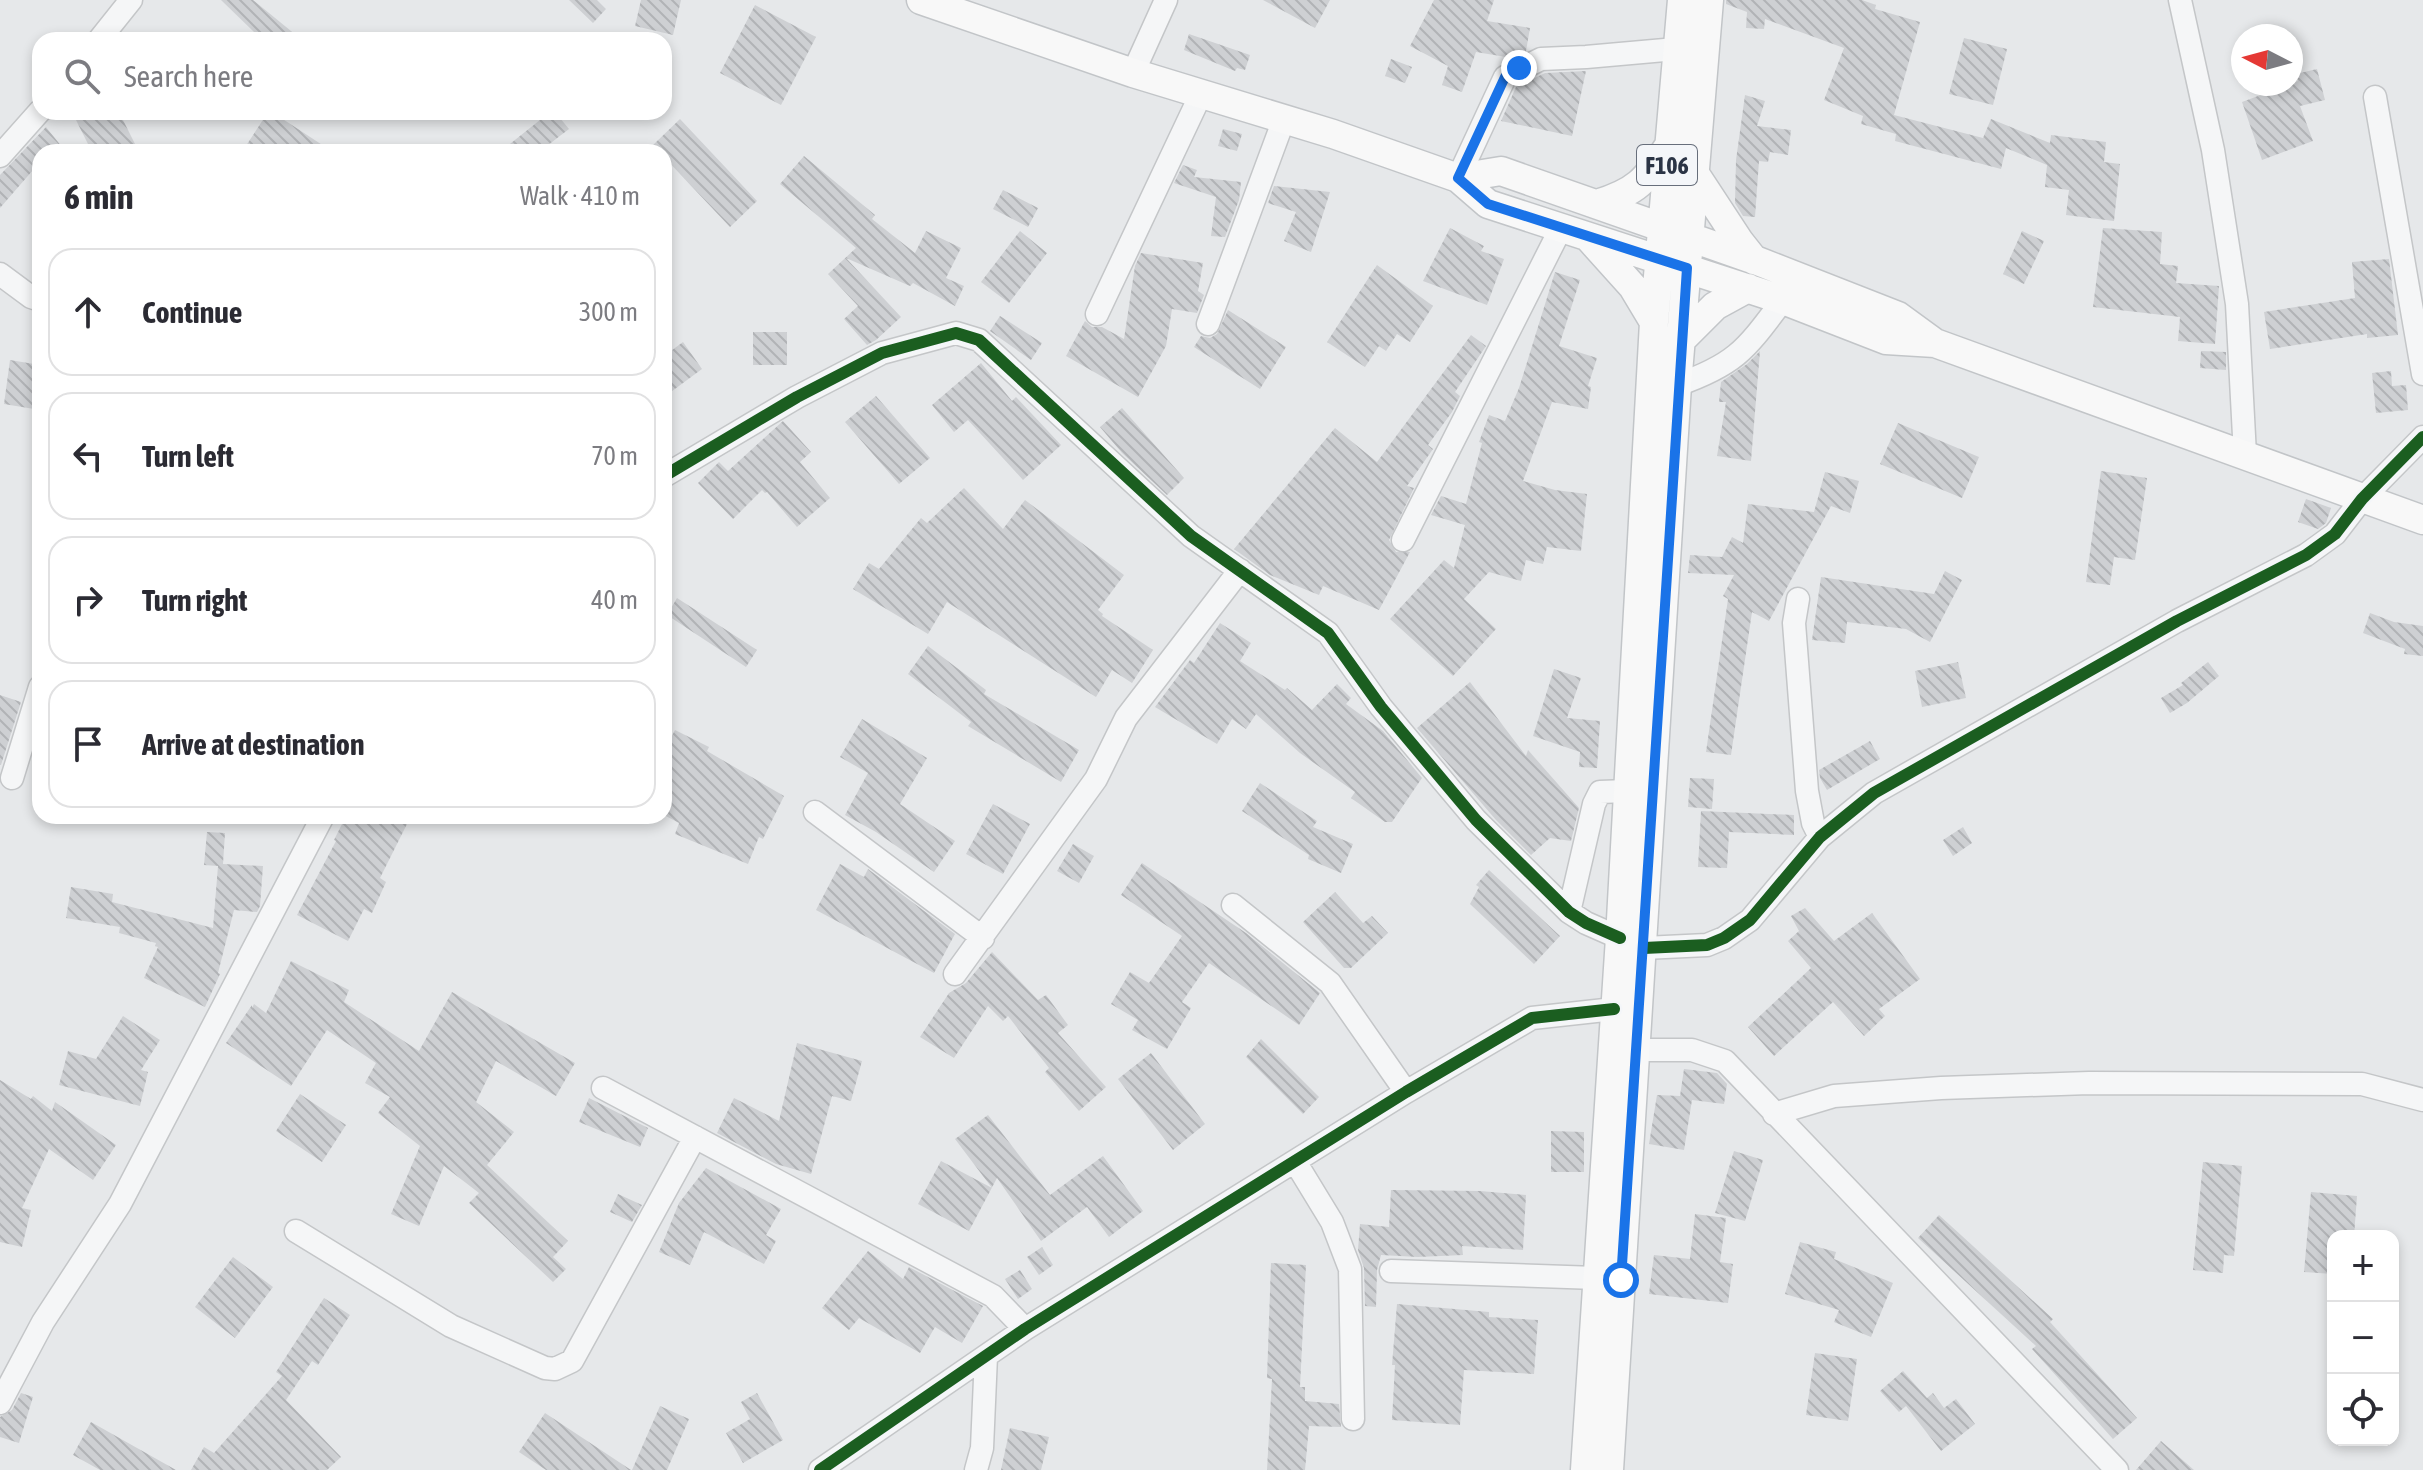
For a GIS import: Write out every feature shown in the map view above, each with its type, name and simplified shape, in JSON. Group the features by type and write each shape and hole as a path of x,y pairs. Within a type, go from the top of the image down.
{"main road":[{"path":"921,0 1133,73 1284,119 1458,178 1488,204 1748,288 1886,340 1935,343"},
{"name":"F106","path":"1609,1470 1636,1050 1627,791 1654,322 1682,0"},
{"name":"F106","path":"1585,1470 1614,1009 1632,943 1709,0"},
{"path":"1597,204 1623,196 1648,177 1668,147"},
{"path":"1458,178 1501,171 1662,227 1898,316 1935,343 2423,520"},
{"path":"1695,174 1755,260"},
{"path":"1589,237 1633,287 1654,322"},
{"path":"1681,340 1715,306 1748,288"}],"street":[{"path":"105,32 131,0"},
{"path":"1133,73 1166,0"},
{"path":"2180,0 2213,150 2237,304 2245,455"},
{"path":"1458,178 1505,77 1519,68 1541,59 1676,49"},
{"path":"1097,314 1201,94"},
{"path":"2375,97 2423,374"},
{"path":"1208,324 1284,119"},
{"path":"0,156 32,120"},
{"path":"1403,540 1561,228"},
{"path":"0,274 32,297"},
{"path":"1677,385 1728,364 1752,343 1783,300"},
{"path":"672,471 797,397 882,353 956,333 979,340 1191,536 1328,633 1381,707 1476,820 1569,912 1632,943 1707,945 1724,938 1750,920 1820,837 1874,793 2177,621 2306,555 2335,534 2362,499 2423,437"},
{"path":"955,974 1096,779 1126,718 1240,570"},
{"path":"1798,599 1794,623 1807,791 1813,823 1820,837"},
{"path":"12,778 32,713"},
{"path":"1569,912 1594,804 1600,792 1627,791"},
{"path":"815,812 983,938"},
{"path":"0,1403 43,1322 120,1204 319,824"},
{"path":"1233,905 1330,983 1406,1092"},
{"path":"820,1470 1025,1329 1406,1092 1532,1018 1614,1009"},
{"path":"1636,1050 1692,1050 1725,1061 2117,1470"},
{"path":"1774,1114 1834,1096 1941,1088 2089,1083 2362,1084 2423,1100"},
{"path":"603,1088 993,1296 1025,1329"},
{"path":"296,1231 451,1326 545,1368 555,1369 572,1361 695,1137"},
{"path":"1296,1163 1332,1222 1350,1269 1353,1419"},
{"path":"1391,1271 1596,1278"},
{"path":"976,1470 982,1448 986,1356"}],"building":[{"path":"221,0 253,0 292,32 254,32"},
{"path":"569,0 597,0 606,9 593,23"},
{"path":"641,0 681,0 673,35 672,32 635,26"},
{"path":"1263,0 1330,0 1315,28"},
{"path":"1434,0 1494,0 1487,21 1530,28 1526,51 1512,58 1476,52 1462,92 1442,85 1448,66 1410,46"},
{"path":"1726,0 1862,0 1876,5 1875,9 1920,22 1894,115 1983,138 1991,119 2050,143 2051,135 2106,142 2104,162 2120,164 2114,221 2066,215 2069,190 2045,187 2047,165 2006,148 2001,169 1895,141 1896,134 1861,124 1863,116 1824,100 1844,48 1765,19 1764,29 1746,28 1747,12 1726,4"},
{"path":"755,5 816,37 781,105 720,73"},
{"path":"1189,34 1250,55 1245,70 1237,68 1235,71 1184,50"},
{"path":"1964,38 2007,49 1993,105 1949,94"},
{"path":"1391,59 1412,67 1405,83 1385,76"},
{"path":"2317,69 2325,100 2300,106 2313,141 2262,160 2242,102 2258,96 2303,96 2303,72"},
{"path":"1586,71 1572,136 1501,121 1516,87 1545,73"},
{"path":"1745,95 1765,101 1757,126 1791,130 1788,155 1770,152 1768,162 1759,161 1755,217 1743,216 1735,203 1736,160"},
{"path":"680,119 757,201 730,227 672,165 672,144 654,144"},
{"path":"76,120 123,120 135,144 88,144"},
{"path":"263,120 284,120 321,144 247,144"},
{"path":"540,120 562,120 569,129 549,144 510,144"},
{"path":"46,127 60,144 32,144 32,171 0,208 0,175"},
{"path":"1223,129 1242,134 1237,151 1218,146"},
{"path":"804,156 875,215 872,219 915,253 926,231 961,248 946,278 964,286 955,306 913,283 910,286 846,258 901,317 867,345 844,319 858,306 828,274 856,248 780,184"},
{"path":"1183,165 1197,170 1194,177 1241,182 1239,200 1225,237 1211,236 1216,197 1174,183"},
{"path":"1274,186 1330,192 1311,252 1284,241 1296,212 1268,203"},
{"path":"1003,190 1038,208 1028,227 993,209"},
{"path":"1450,228 1484,246 1481,251 1504,259 1487,305 1423,281"},
{"path":"2103,228 2162,232 2160,264 2178,266 2176,283 2219,286 2215,344 2178,341 2180,317 2093,307"},
{"path":"1020,231 1047,253 1009,303 981,282"},
{"path":"2022,231 2044,241 2024,284 2003,274"},
{"path":"1141,253 1203,263 1198,291 1204,295 1197,313 1172,309 1166,346 1138,397 1066,356 1085,321 1092,327 1102,327 1124,339 1135,266"},
{"path":"2389,259 2398,335 2367,338 2367,334 2270,349 2264,312 2355,298 2352,262"},
{"path":"1377,265 1433,306 1410,342 1397,334 1386,351 1379,346 1365,367 1327,342"},
{"path":"1555,272 1580,280 1559,346 1597,358 1588,386 1591,387 1588,409 1552,402 1523,481 1555,490 1587,494 1581,551 1547,547 1543,564 1526,560 1521,581 1489,572 1464,599 1496,629 1453,676 1390,619 1444,560 1454,568 1465,525 1431,515 1441,496 1466,504 1482,443 1479,442 1489,415 1505,421 1519,388"},
{"path":"1228,310 1286,347 1260,389 1194,347 1201,336 1210,338 1217,334"},
{"path":"1000,316 1042,343 1031,360 990,331"},
{"path":"753,332 787,332 787,365 753,365"},
{"path":"1471,335 1486,346 1455,392 1460,396 1452,412 1428,445 1433,449 1407,486 1414,488 1389,540 1396,552 1410,552 1379,610 1323,586 1319,595 1270,575 1234,549 1335,428 1377,462"},
{"path":"683,342 702,369 672,391 672,350"},
{"path":"1760,351 1751,461 1717,456 1726,402 1719,402 1721,382"},
{"path":"2201,351 2226,352 2226,370 2200,368"},
{"path":"10,360 32,364 32,409 4,404"},
{"path":"981,363 1012,401 1016,397 1061,445 1023,480 968,420 954,432 932,405"},
{"path":"2391,371 2392,386 2406,385 2408,410 2376,413 2372,373"},
{"path":"876,396 930,458 899,484 845,422"},
{"path":"1122,408 1184,478 1167,495 1122,453 1100,427"},
{"path":"783,421 811,452 800,462 830,498 797,527 762,490 733,519 698,483 719,462 728,471"},
{"path":"1898,423 1979,457 1962,498 1880,464"},
{"path":"2101,471 2147,478 2135,560 2114,557 2110,585 2086,582"},
{"path":"1825,472 1859,481 1850,513 1831,506 1769,621 1752,612 1731,755 1706,752 1728,599 1723,596 1734,575 1688,573 1690,555 1722,557 1732,537 1743,543 1748,504 1814,512"},
{"path":"964,488 1003,529 1025,500 1124,575 1098,610 1102,616 1153,650 1132,683 1112,670 1096,697 947,602 928,634 853,589 869,563 879,569 921,518 927,523"},
{"path":"2306,499 2331,508 2326,523 2318,529 2298,522"},
{"path":"1945,571 1962,580 1930,642 1906,629 1847,622 1845,643 1812,640 1821,577 1934,594"},
{"path":"677,598 757,650 746,667 672,618 672,606"},
{"path":"2370,613 2394,622 2423,626 2423,656 2404,654 2405,649 2363,633"},
{"path":"1220,623 1251,643 1240,661 1285,690 1287,688 1312,710 1337,684 1351,698 1346,704 1383,731 1422,778 1392,822 1385,822 1351,798 1355,792 1300,753 1256,714 1246,729 1232,719 1217,744 1155,707 1190,660 1194,663"},
{"path":"928,646 986,690 984,694 1079,750 1061,782 968,726 971,722 908,674"},
{"path":"1958,662 1966,698 1922,707 1915,671"},
{"path":"2208,662 2219,676 2170,713 2161,698 2183,685 2181,683"},
{"path":"1554,669 1581,678 1567,718 1600,721 1597,768 1579,767 1580,752 1533,736"},
{"path":"1470,682 1526,756 1528,750 1579,808 1571,841 1550,838 1531,855 1496,820 1417,728"},
{"path":"0,695 21,702 1,765 0,765"},
{"path":"862,719 927,758 900,804 955,841 934,872 876,832 845,815 868,773 840,757"},
{"path":"675,730 709,747 707,751 784,796 763,839 759,837 748,864 675,834 679,823 672,819 672,736"},
{"path":"1870,741 1880,759 1827,790 1819,770"},
{"path":"1690,778 1714,779 1712,809 1688,807"},
{"path":"1260,783 1317,821 1313,827 1353,844 1341,873 1308,859 1309,855 1242,811"},
{"path":"993,804 1030,824 1003,874 966,854"},
{"path":"1701,811 1794,815 1794,835 1729,832 1727,868 1698,867"},
{"path":"342,824 407,824 380,878 386,882 372,913 364,909 348,941 297,915"},
{"path":"1963,827 1972,843 1953,856 1943,840"},
{"path":"207,832 225,833 223,864 263,866 260,906 257,912 234,910 220,974 205,1007 144,978 158,947 156,943 119,933 120,927 66,918 71,887 113,894 112,902 213,928 218,866 204,865"},
{"path":"1073,844 1094,856 1079,883 1057,871"},
{"path":"1142,863 1246,933 1320,993 1299,1025 1209,963 1182,1002 1191,1008 1167,1049 1132,1030 1138,1020 1111,1004 1130,972 1149,983 1182,936 1121,895"},
{"path":"840,864 864,877 868,869 955,934 934,973 816,910"},
{"path":"1489,870 1560,936 1534,964 1470,904 1479,887 1476,885"},
{"path":"1335,892 1363,923 1372,916 1388,933 1351,968 1344,968 1303,922"},
{"path":"1805,908 1834,941 1872,913 1920,979 1879,1009 1885,1016 1864,1036 1833,1002 1774,1056 1748,1027 1811,968 1788,941 1799,931 1791,916"},
{"path":"992,952 1038,1000 1046,995 1068,1025 1058,1033 1106,1087 1079,1111 1045,1072 1049,1068 1008,1016 1003,1021 988,1006 954,1058 920,1037 949,993 966,983"},
{"path":"291,961 349,990 344,1002 419,1051 452,992 575,1063 556,1096 496,1061 476,1102 514,1132 487,1165 568,1241 553,1257 566,1269 553,1282 469,1203 479,1193 444,1166 419,1226 391,1214 420,1146 378,1113 390,1097 365,1083 376,1063 327,1030 291,1086 226,1043 252,1005 252,1008 254,1004 266,1013"},
{"path":"123,1016 160,1040 141,1070 148,1072 140,1106 59,1085 68,1051 96,1059"},
{"path":"1261,1039 1319,1097 1303,1114 1246,1057"},
{"path":"797,1043 862,1061 851,1101 832,1096 811,1174 776,1164 717,1133 734,1098 779,1121"},
{"path":"1151,1053 1205,1124 1173,1150 1118,1079"},
{"path":"1684,1069 1717,1073 1727,1084 1724,1104 1692,1100 1684,1150 1649,1144 1657,1095 1680,1096"},
{"path":"0,1080 31,1099 33,1096 52,1111 55,1102 116,1145 93,1180 49,1149 22,1208 31,1210 22,1247 0,1242"},
{"path":"300,1094 346,1125 322,1162 276,1131"},
{"path":"589,1098 648,1128 640,1147 579,1122"},
{"path":"988,1115 1050,1195 1103,1156 1143,1211 1109,1237 1087,1207 1041,1241 997,1178 992,1188 955,1139"},
{"path":"1551,1131 1584,1132 1584,1172 1551,1172"},
{"path":"1734,1151 1763,1160 1745,1221 1715,1213"},
{"path":"941,1161 992,1188 969,1231 918,1204"},
{"path":"2203,1162 2242,1166 2234,1256 2224,1255 2223,1273 2193,1270"},
{"path":"706,1168 781,1209 766,1235 776,1241 764,1264 704,1232 690,1265 659,1252 679,1203"},
{"path":"1391,1190 1526,1195 1523,1250 1462,1246 1463,1255 1381,1255 1377,1270 1376,1307 1365,1306 1364,1268 1358,1250 1360,1224 1389,1227"},
{"path":"2311,1192 2357,1196 2354,1230 2327,1230 2327,1274 2304,1272"},
{"path":"618,1194 642,1205 632,1222 610,1212"},
{"path":"1695,1214 1726,1218 1720,1262 1733,1264 1728,1303 1649,1294 1654,1255 1690,1259"},
{"path":"1939,1215 2053,1319 2050,1322 2137,1418 2113,1439 2032,1349 2036,1346 1918,1238"},
{"path":"1800,1242 1836,1252 1834,1259 1893,1283 1871,1337 1834,1322 1839,1310 1785,1294"},
{"path":"1042,1247 1053,1265 1039,1275 1027,1257"},
{"path":"868,1251 903,1279 909,1267 983,1306 962,1343 935,1327 920,1353 859,1318 849,1330 822,1308"},
{"path":"233,1257 273,1287 235,1338 195,1307"},
{"path":"1271,1263 1306,1265 1300,1387 1305,1387 1305,1401 1339,1404 1341,1427 1309,1426 1305,1470 1267,1470 1272,1379 1267,1378"},
{"path":"1020,1270 1032,1289 1018,1299 1005,1279"},
{"path":"324,1298 350,1315 318,1365 312,1361 286,1400 341,1457 327,1470 191,1470 204,1447 214,1453 282,1376 276,1372"},
{"path":"1397,1304 1489,1312 1489,1317 1538,1320 1534,1374 1464,1370 1460,1425 1392,1420"},
{"path":"1815,1353 1857,1359 1848,1421 1806,1415"},
{"path":"1903,1371 1927,1398 1933,1393 1944,1408 1956,1399 1975,1424 1941,1451 1906,1406 1899,1412 1880,1391"},
{"path":"21,1393 33,1397 19,1443 0,1437 0,1417 12,1410"},
{"path":"757,1393 783,1440 743,1463 726,1433 750,1419 741,1402"},
{"path":"660,1406 689,1419 667,1470 632,1470"},
{"path":"545,1413 631,1470 546,1470 519,1452"},
{"path":"91,1422 176,1470 100,1470 73,1455"},
{"path":"1010,1428 1049,1437 1041,1470 1001,1470"},
{"path":"2161,1441 2194,1470 2136,1470"}],"cycle path":[{"path":"672,471 797,397 882,353 956,333 979,340 1191,536 1328,633 1381,707 1476,820 1569,912 1620,938"},
{"path":"1644,948 1707,945 1724,938 1750,920 1820,837 1874,793 2177,621 2306,555 2335,534 2362,499 2423,437"},
{"path":"820,1470 1025,1329 1406,1092 1532,1018 1614,1009"}],"route":[{"path":"1519,68 1505,77 1458,178 1488,204 1687,268 1621,1280"}]}
